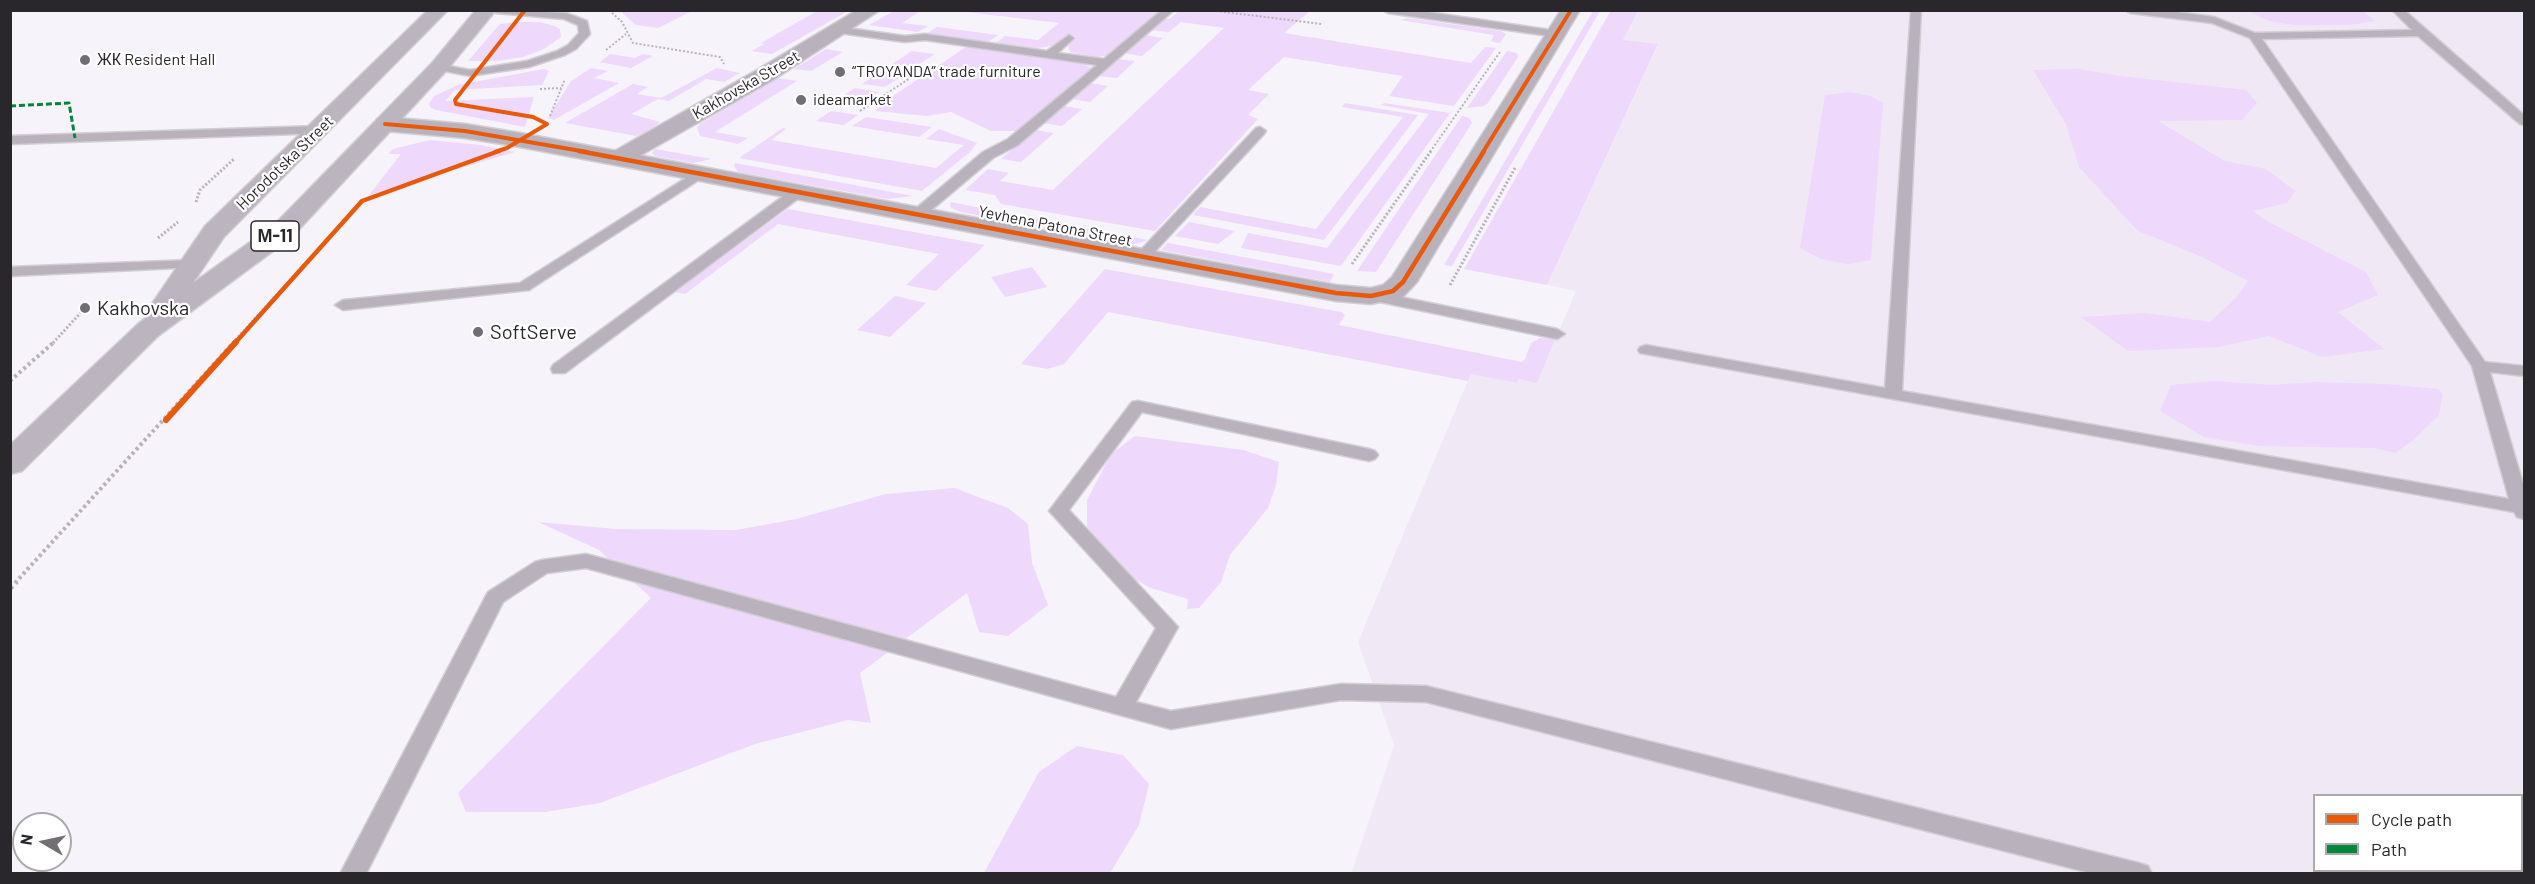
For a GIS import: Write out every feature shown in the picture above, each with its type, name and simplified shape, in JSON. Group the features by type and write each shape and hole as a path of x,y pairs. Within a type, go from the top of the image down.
{"main road":[{"name":"Horodotska Street","path":"148,330 214,232 288,162 439,10"},
{"name":"Horodotska Street","path":"10,464 148,330 283,231 439,67 487,10"},
{"path":"406,43 439,67"},
{"path":"288,162 385,124 359,90"}],"street":[{"name":"Kakhovska Street","path":"619,158 765,75 871,10"},
{"name":"Yevhena Patona Street","path":"385,124 465,131 513,144 619,158 1336,293 1371,296 1393,291 1403,282 1570,10"}],"lane":[{"path":"439,67 470,73 529,64 567,50 585,34 583,23 566,16 496,10"},
{"path":"918,214 988,155 1013,142 1169,10"},
{"path":"1388,10 1557,34"},
{"path":"1893,394 1916,10"},
{"path":"2130,10 2214,20 2254,36 2421,33"},
{"path":"2397,10 2524,121"},
{"path":"839,30 905,39 925,37 1051,53 1105,63"},
{"path":"1646,350 2523,510 2480,366 2254,36"},
{"path":"1051,53 1069,38"},
{"path":"10,140 320,130"},
{"path":"1143,256 1260,131"},
{"path":"343,305 524,287 700,173"},
{"path":"559,369 798,192"},
{"path":"10,272 193,264"},
{"path":"1371,296 1557,334"},
{"path":"2480,366 2524,370"},
{"path":"1122,707 1167,627 1059,511 1138,406 1369,455"},
{"path":"353,873 495,597 542,567 586,561 1172,720 1341,692 1426,694 2139,873"}],"path":[{"path":"609,10 622,22 633,43 720,57 724,64 733,66"},
{"path":"1208,10 1322,24"},
{"path":"1347,271 1518,29"},
{"path":"860,111 965,42"},
{"path":"10,590 362,201 513,144"},
{"path":"194,209 200,190 240,154"},
{"path":"153,242 185,216"},
{"path":"10,381 53,343 85,308"}],"shaded area":[{"path":"1611,10 1638,11 1623,40 1658,44 1547,285 1464,269"},
{"path":"620,11 692,11 658,28 636,25"},
{"path":"817,11 848,11 772,54 752,51 764,44 761,43"},
{"path":"894,11 920,11 902,23 928,26 918,32 869,25"},
{"path":"958,11 1162,11 1110,55 1097,57 1070,52 1068,45 1076,36 1067,35 1051,46 1037,48 996,43 1005,36 1038,40 1059,23"},
{"path":"1175,11 1310,11 1284,33 1471,63 1485,47 1496,48 1454,106 1389,96 1403,76 1284,57 1248,90 1269,94 1248,115 1258,119 1155,231 1001,204 995,195 965,190 988,169 1009,173 1000,181 1053,190 1224,28 1181,22 1169,32 1152,30 1164,19 1169,19 1177,13"},
{"path":"1593,11 1600,11 1452,266 1444,265"},
{"path":"1638,11 2524,11 2524,873 1351,874 1394,745 1358,642 1471,373 1517,383 1519,379 1537,383 1576,291 1547,285 1658,45 1623,40"},
{"path":"2248,11 2363,11 2375,21 2350,25 2293,25 2269,21"},
{"path":"1407,18 1501,31 1506,34 1500,43 1491,41 1494,35 1400,20"},
{"path":"540,22 555,26 560,29 561,37 544,49 523,57 497,61 468,61 500,24"},
{"path":"937,27 998,35 988,42 926,34"},
{"path":"1145,35 1163,38 1142,56 1123,53"},
{"path":"969,45 1031,54 1093,68 1022,129 1016,131 991,131 951,112 927,116 875,111 884,102"},
{"path":"826,49 843,52 811,71 794,69"},
{"path":"912,51 935,54 915,67 892,64"},
{"path":"1507,51 1517,53 1518,57 1488,103 1484,106 1467,108"},
{"path":"610,54 635,58 643,54 653,56 631,68 600,62"},
{"path":"1118,59 1135,61 1117,78 1098,76"},
{"path":"591,68 608,71 594,78 619,83 554,120 548,118 571,81"},
{"path":"717,68 740,73 724,82 706,79 669,101 658,99 631,114 660,122 645,133 636,136 565,123 633,84 648,87 637,94 661,98"},
{"path":"544,69 549,71 542,85 455,90 445,101 534,97 525,127 436,110 429,104 434,96 458,85"},
{"path":"884,69 907,73 885,87 862,84"},
{"path":"2079,69 2246,90 2257,103 2242,120 2158,121 2225,161 2266,169 2295,191 2287,203 2253,211 2265,220 2366,272 2378,295 2338,312 2384,349 2322,357 2269,336 2219,347 2128,351 2081,317 2146,313 2210,322 2236,298 2248,281 2200,256 2138,231 2079,167 2066,124 2033,70"},
{"path":"778,78 797,81 715,132 748,138 738,144 700,136 697,127 700,124"},
{"path":"1090,83 1108,86 1090,102 1071,99"},
{"path":"855,88 879,92 856,107 832,103"},
{"path":"1850,92 1870,96 1883,103 1871,260 1848,264 1821,259 1800,248 1825,95"},
{"path":"1345,103 1418,115 1324,240 1193,215 1200,207 1316,229 1403,117 1342,107"},
{"path":"1384,103 1450,113 1341,266 1241,248 1248,233 1327,248 1429,114 1381,105"},
{"path":"1063,106 1082,109 1062,126 1043,123"},
{"path":"831,111 858,115 844,125 816,121"},
{"path":"1462,116 1469,118 1472,123 1376,272 1357,271"},
{"path":"866,117 932,127 919,137 852,126"},
{"path":"783,128 786,129 771,140 936,168 964,145 926,139 939,129 977,143 970,152 922,191 739,158"},
{"path":"1035,130 1054,133 1021,162 1001,159"},
{"path":"430,140 480,145 515,152 369,195 401,154 388,154 393,149"},
{"path":"655,149 712,159 693,163 655,156 652,153"},
{"path":"735,163 913,196 888,199 738,172 734,166"},
{"path":"950,202 1148,240 1132,245 961,212 951,208"},
{"path":"788,209 985,245 936,291 906,285 939,254 778,224 685,294 675,292"},
{"path":"1189,222 1235,231 1218,244 1175,236"},
{"path":"1168,243 1334,274 1330,282 1161,250"},
{"path":"1032,267 1047,287 1005,297 991,277"},
{"path":"1105,269 1341,312 1345,315 1339,325 1522,362 1531,343 1540,338 1555,340 1537,383 1519,379 1517,383 1471,374 1468,381 1108,312 1064,364 1047,369 1021,364"},
{"path":"895,296 926,303 890,337 857,330"},
{"path":"2215,381 2272,385 2314,382 2386,384 2438,389 2443,394 2439,415 2412,441 2395,453 2374,448 2258,446 2204,437 2160,411 2171,385"},
{"path":"1135,436 1243,450 1279,462 1276,485 1268,508 1230,555 1221,582 1199,608 1187,609 1188,599 1151,588 1119,571 1098,550 1087,526 1087,500 1111,454"},
{"path":"954,488 1008,508 1028,524 1032,563 1048,605 1008,636 979,632 967,593 860,673 871,723 848,720 755,744 600,803 545,812 466,812 458,793 651,598 599,550 538,522 616,529 736,530 796,519 886,494"},
{"path":"1077,746 1123,755 1149,784 1139,825 1110,873 984,873 1039,772"}],"marked path":[{"path":"10,106 69,103 75,138"}],"cycle path":[{"path":"525,10 455,100 456,104 533,117 547,124"},
{"path":"385,124 465,131 520,140 1336,293 1371,296 1393,291 1403,282 1571,10"},
{"path":"166,420 362,201 507,148 547,124"}],"place":[{"name":"ЖК Resident Hall","path":"85,60"},
{"name":"“TROYANDA” trade furniture","path":"840,72"},
{"name":"ideamarket","path":"801,100"},
{"name":"Kakhovska","path":"85,308"},
{"name":"SoftServe","path":"478,332"}]}
